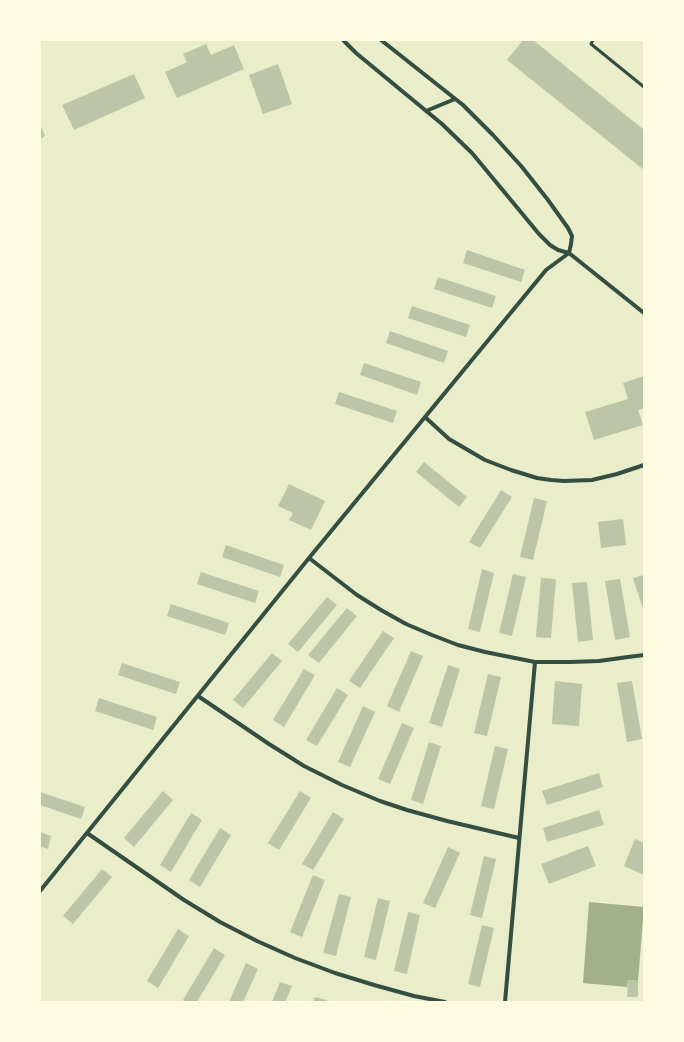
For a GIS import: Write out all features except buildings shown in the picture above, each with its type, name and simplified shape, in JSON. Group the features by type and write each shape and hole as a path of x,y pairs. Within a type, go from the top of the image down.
{"street":[{"path":"343,40 356,53 442,124 472,153 539,234 558,250 569,253 644,313"},
{"path":"40,891 424,417 546,270 569,253 572,236 568,228 522,167 493,135 455,99 381,40"},
{"path":"426,111 455,99"},
{"path":"424,417 449,439 485,460 537,478 564,481 592,480 644,465"},
{"path":"309,558 357,595 381,610 406,624 458,645 535,662 599,661 628,658 644,654"},
{"path":"505,1002 535,662"},
{"path":"198,696 304,766 380,802 447,821 519,838"},
{"path":"87,833 184,900 220,922 257,941 335,973 414,996 445,1002"}],"lane":[{"path":"593,40 590,44 644,88"}],"shaded area":[{"path":"589,902 644,907 638,981 628,980 627,987 583,983"}]}
